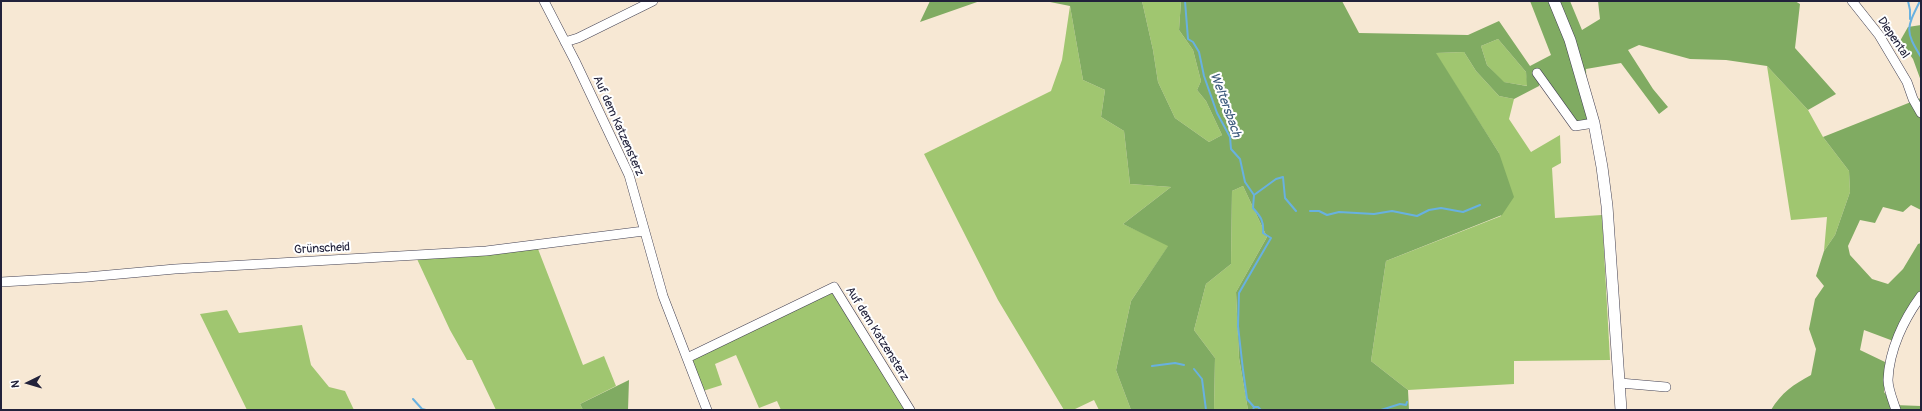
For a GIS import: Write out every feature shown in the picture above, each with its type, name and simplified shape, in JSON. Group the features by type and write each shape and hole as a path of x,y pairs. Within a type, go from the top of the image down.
{"main road":[{"path":"1554,1 1570,40 1594,123 1607,206 1621,410"}],"street":[{"name":"Auf dem Katzensterz","path":"544,1 629,174 663,296 707,410"},
{"path":"565,42 653,1"},
{"name":"Diepental","path":"1852,1 1879,35 1907,82 1913,99 1921,113"},
{"path":"1537,73 1575,126 1594,123"},
{"name":"Grünscheid","path":"1,282 87,277 175,269 486,251 644,231"},
{"name":"Auf dem Katzensterz","path":"687,358 834,287 910,410"},
{"path":"1896,410 1888,381 1894,348 1905,322 1921,296"},
{"path":"1620,384 1666,387"}],"green space":[{"path":"930,1 980,1 920,22"},
{"path":"1045,1 1142,1 1153,50 1158,82 1175,118 1209,142 1222,135 1206,101 1197,90 1201,81 1193,50 1179,30 1181,1 1342,1 1359,33 1468,35 1499,21 1530,66 1551,55 1530,1 1570,1 1582,30 1600,19 1598,1 1795,1 1800,4 1795,48 1836,94 1808,110 1767,66 1726,60 1690,59 1639,45 1628,50 1653,89 1668,107 1659,114 1621,63 1586,69 1588,120 1575,123 1540,77 1539,86 1514,99 1499,96 1476,71 1464,52 1436,53 1499,153 1514,197 1502,215 1386,261 1371,361 1408,390 1409,410 1248,410 1239,358 1236,292 1267,237 1243,186 1232,191 1231,264 1206,284 1194,330 1215,358 1214,410 1131,410 1116,370 1131,301 1168,246 1123,224 1171,187 1130,184 1124,131 1101,117 1105,90 1083,80 1070,6","holes":["1498,39 1526,72 1527,86 1504,82 1487,65 1481,46"]},
{"path":"1142,1 1181,1 1179,30 1193,50 1201,81 1197,90 1206,101 1222,135 1209,142 1175,118 1158,82 1153,50"},
{"path":"1070,6 1083,80 1105,90 1101,117 1124,131 1130,184 1171,187 1123,224 1169,245 1131,301 1116,370 1131,410 1099,410 1094,400 1073,410 1064,410 998,300 924,154 1051,91 1062,60"},
{"path":"1921,25 1921,81 1913,59 1900,41 1908,27"},
{"path":"1498,39 1526,72 1528,86 1503,82 1487,65 1481,46"},
{"path":"1464,52 1476,71 1499,96 1514,99 1509,119 1531,152 1560,135 1561,163 1552,168 1555,218 1602,215 1610,360 1514,361 1514,384 1408,390 1371,361 1386,261 1501,216 1499,153 1435,53"},
{"path":"1767,66 1808,110 1823,137 1849,171 1850,192 1835,235 1824,251 1827,217 1791,220"},
{"path":"1921,98 1921,210 1911,205 1903,212 1883,207 1875,223 1860,220 1848,246 1850,255 1872,279 1888,284 1903,269 1918,244 1921,243 1921,296 1896,342 1864,330 1860,350 1885,362 1884,392 1894,405 1921,406 1921,410 1771,410 1788,390 1811,375 1816,349 1809,329 1815,299 1824,286 1816,276 1824,251 1835,235 1850,192 1849,171 1823,137"},
{"path":"1243,186 1267,237 1236,292 1239,358 1248,410 1214,410 1215,358 1194,330 1206,284 1231,264 1232,191"},
{"path":"538,249 583,365 604,356 616,386 580,404 583,410 496,410 472,360 467,360 450,330 417,259"},
{"path":"832,293 906,410 781,410 777,401 759,408 736,355 715,364 722,385 703,391 690,359"},
{"path":"227,310 239,333 302,325 311,365 329,387 345,391 354,410 247,410 200,314"},
{"path":"629,380 628,410 583,410 580,404"}],"waterway":[{"name":"Weltersbach","path":"1185,1 1188,39 1193,42 1199,52 1204,76 1217,113 1230,137 1231,149 1240,159 1245,182 1254,195 1253,208 1261,219 1263,233 1271,238 1239,293 1238,326 1243,370 1247,399 1254,407 1253,410"},
{"path":"1908,1 1910,19"},
{"path":"1920,1 1912,18 1909,30 1912,41 1921,57"},
{"path":"1254,195 1276,179 1283,177 1285,198 1296,211"},
{"path":"1310,211 1319,211 1327,215 1339,212 1374,214 1392,211 1417,216 1429,210 1441,208 1463,212 1480,205"},
{"path":"1152,366 1175,363 1184,365"},
{"path":"1194,369 1202,379 1206,410"},
{"path":"413,399 422,409 426,410"},
{"path":"1381,410 1400,404 1406,405 1407,402"},
{"path":"1254,407 1258,407 1261,410"}]}
